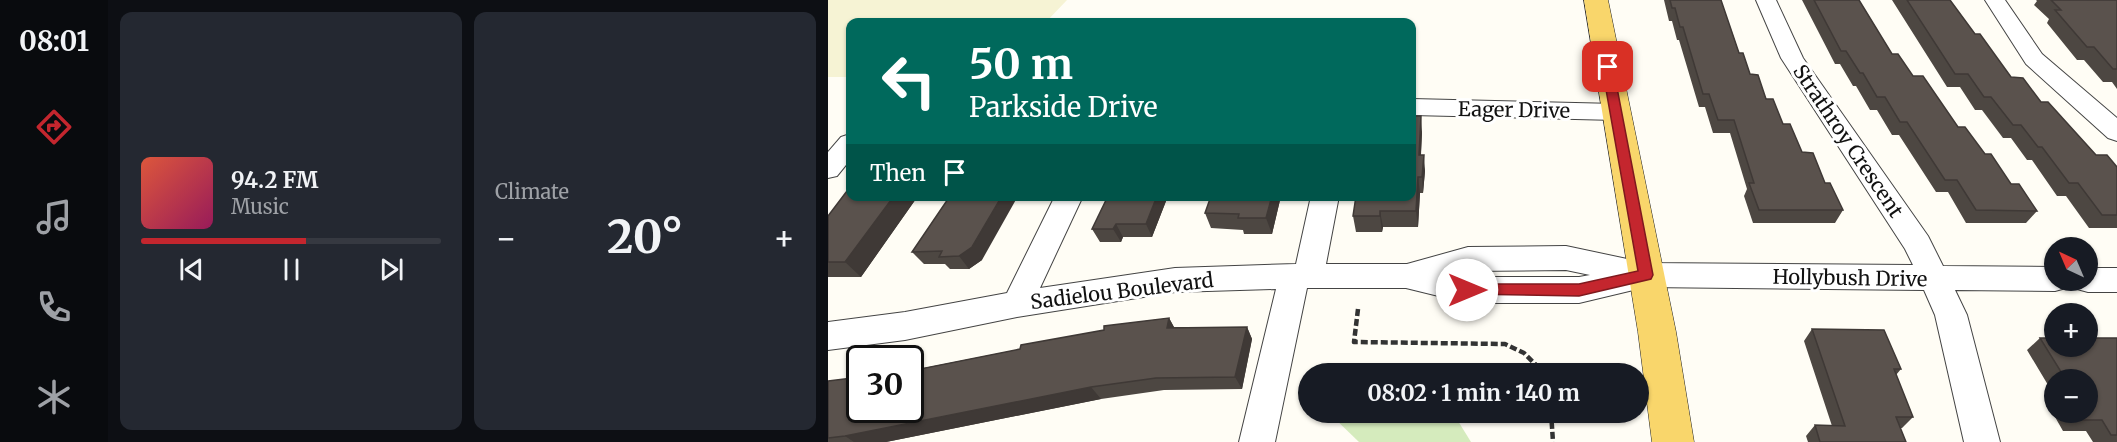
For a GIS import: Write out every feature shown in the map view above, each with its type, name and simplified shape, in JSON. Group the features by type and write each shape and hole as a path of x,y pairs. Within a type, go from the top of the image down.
{"main road":[{"path":"1596,0 1646,275 1673,442"}],"street":[{"name":"Strathroy Crescent","path":"1766,0 1792,58 1918,244 1951,315 1982,442"},
{"path":"1995,0 2034,59 2117,132"},
{"name":"Eager Drive","path":"1416,107 1616,112"},
{"path":"828,170 846,148"},
{"path":"1017,304 1067,201"},
{"path":"1257,442 1324,201"},
{"name":"Hollybush Drive","path":"1646,275 2044,279"},
{"name":"Sadielou Boulevard","path":"832,332 905,326 1017,304 1175,280 1301,276 1406,276 1467,290 1579,290 1646,275"},
{"path":"2098,279 2117,280"}],"path":[{"path":"1358,309 1354,342 1505,344 1524,353 1534,363"},
{"path":"1552,423 1553,442"}],"shaded area":[{"path":"828,0 1067,0 1050,18 846,18 846,77 828,77"}],"green space":[{"path":"1339,423 1459,423 1471,442 1359,442"}],"building":[{"path":"1670,0 1721,0 1739,53 1743,53 1750,74 1758,75 1766,99 1773,99 1783,124 1790,124 1802,152 1813,153 1825,183 1830,183 1843,210 1759,210 1749,183 1754,183 1734,120 1718,120 1709,94 1703,94 1683,27 1680,27 1675,8 1672,8"},
{"path":"1814,0 1859,0 1892,54 1898,54 1913,76 1923,76 1958,127 1965,127 1985,154 1991,154 2011,184 2019,184 2037,211 1976,210 1957,180 1945,180 1907,122 1900,122 1885,97 1877,97 1863,73 1860,73 1846,51 1841,51"},
{"path":"1907,0 1950,0 1975,34 1980,34 2011,77 2023,78 2041,102 2048,102 2096,155 2107,155 2117,167 2117,215 2102,215 2078,183 2069,183 2042,147 2038,147 2021,125 2013,125 1991,97 1984,97 1968,74 1955,74"},
{"path":"2051,0 2117,0 2117,69 2113,69 2094,47 2087,47 2055,10 2061,10"},
{"path":"1416,116 1421,116 1419,155 1424,155 1422,177 1418,177 1416,211 1380,211 1380,216 1353,216 1355,201 1416,201"},
{"path":"846,192 846,201 890,201 845,262 828,262 828,216"},
{"path":"947,201 999,201 972,247 959,256 939,257 942,251 912,252"},
{"path":"1106,201 1155,201 1146,224 1116,224 1113,229 1092,229"},
{"path":"1209,201 1271,201 1266,218 1238,218 1239,214 1205,213"},
{"path":"1169,318 1167,328 1247,327 1235,377 1156,378 1091,387 924,420 924,368 1020,349 1021,345 1104,330 1104,326"},
{"path":"1812,329 1884,330 1901,369 1894,369 1913,417 1896,417 1906,442 1820,442 1815,425 1845,426"},
{"path":"2098,338 2117,338 2117,435 2111,435 2102,420 2098,420 2098,369 2059,369 2052,357 2098,357"},
{"path":"846,379 846,423 910,423 828,438 828,381"}],"route":[{"path":"1467,290 1579,290 1646,275 1608,67"}]}
